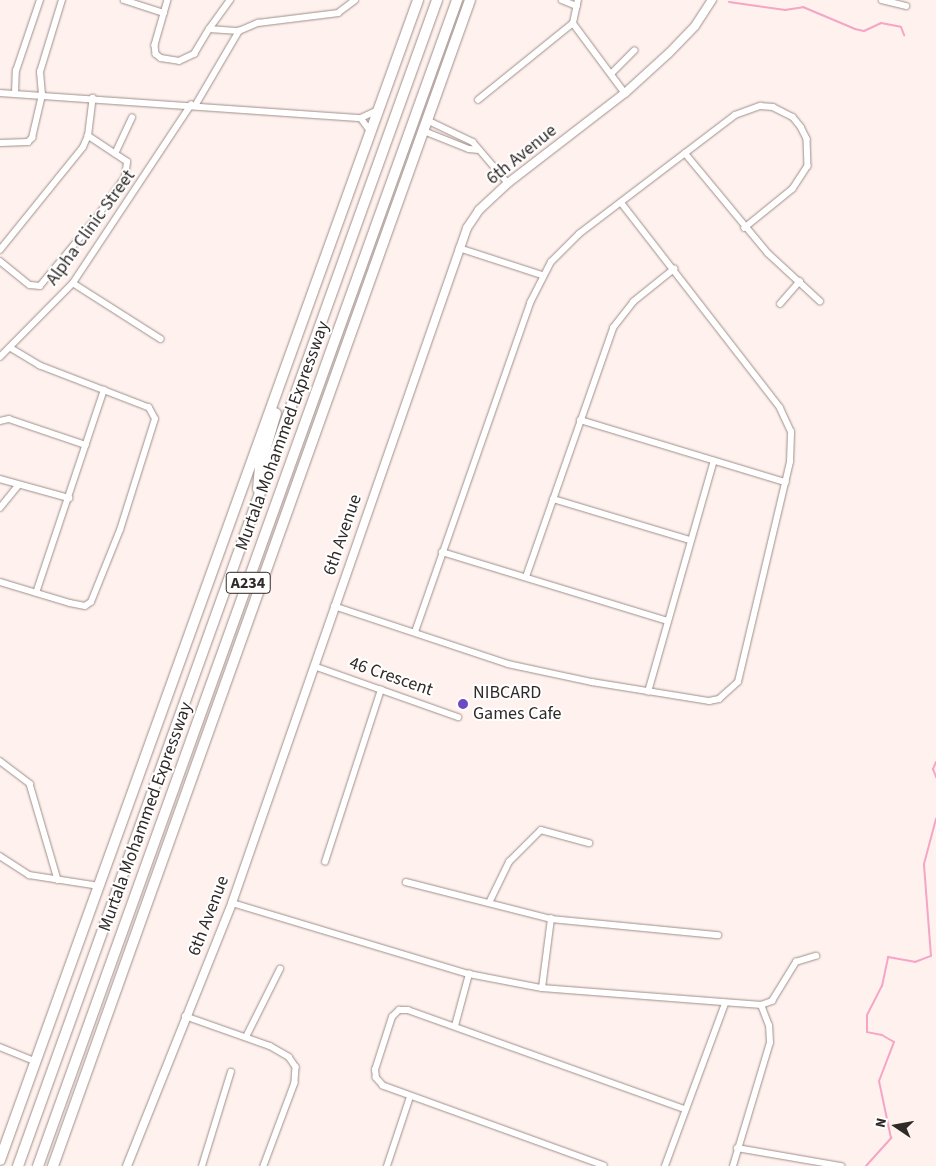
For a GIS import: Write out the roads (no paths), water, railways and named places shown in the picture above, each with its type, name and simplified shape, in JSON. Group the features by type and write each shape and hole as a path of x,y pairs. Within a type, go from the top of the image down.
{"highway":[{"name":"Murtala Mohammed Expressway","path":"0,1160 418,0"},
{"name":"Murtala Mohammed Expressway","path":"18,1166 437,0"},
{"name":"Murtala Mohammed Expressway","path":"38,1166 457,0"},
{"name":"Murtala Mohammed Expressway","path":"53,1166 470,0"},
{"path":"256,504 260,467 286,366"},
{"path":"284,481 316,432"}],"street":[{"path":"15,94 16,71 40,0"},
{"path":"0,143 28,142 32,138 42,95 40,72 62,0"},
{"path":"124,0 164,14"},
{"path":"168,0 155,45 161,58 179,61 194,54 230,0"},
{"path":"209,29 239,31 258,23 338,13 355,0"},
{"path":"478,100 573,23 577,3 562,0"},
{"name":"6th Avenue","path":"128,1166 185,1016 232,904 458,248 479,210 508,183 625,93 696,26 712,0"},
{"path":"882,0 906,6"},
{"path":"573,23 625,93"},
{"name":"Alpha Clinic Street","path":"0,358 73,283 193,106 239,31"},
{"path":"611,74 634,51"},
{"path":"0,93 361,118 379,109"},
{"path":"0,250 83,147 88,136 93,98"},
{"path":"415,632 542,274 561,250 735,115 760,106 783,111 802,127 809,153 802,180 745,228"},
{"path":"115,154 132,118"},
{"path":"361,118 371,132"},
{"path":"427,120 473,142 508,183"},
{"path":"424,131 469,150 479,150"},
{"path":"0,261 30,285 40,286 97,217 125,177 127,162 88,136"},
{"path":"684,153 745,228 820,301"},
{"path":"334,606 508,664 648,692 709,701 719,699 738,682 786,482 793,445 787,419 674,269 621,203"},
{"path":"458,248 542,274"},
{"path":"526,577 613,328 633,302 674,269"},
{"path":"780,304 800,281"},
{"path":"73,283 161,338"},
{"path":"0,582 85,606 91,602 120,530 155,419 149,408 40,366 10,348"},
{"path":"36,593 104,390"},
{"path":"0,421 10,419 86,445"},
{"path":"580,420 786,482"},
{"path":"648,692 714,461"},
{"path":"0,479 18,486 69,498"},
{"path":"0,508 18,486"},
{"path":"553,499 690,540"},
{"path":"442,552 668,620"},
{"name":"46 Crescent","path":"314,666 458,717"},
{"path":"325,862 380,690"},
{"path":"0,761 30,784 58,880"},
{"path":"489,903 509,862 541,830 589,843"},
{"path":"0,856 29,875 99,886"},
{"path":"406,882 551,919 718,935"},
{"path":"232,904 468,974 542,988 725,1004 761,1005 772,1001 796,962 816,956"},
{"path":"542,988 551,919"},
{"path":"246,1037 280,969"},
{"path":"454,1026 468,974"},
{"path":"665,1166 725,1004"},
{"path":"733,1166 770,1043 769,1026 761,1005"},
{"path":"604,1166 383,1086 376,1078 375,1070 392,1017 399,1010 408,1010 685,1109"},
{"path":"185,1016 281,1051 296,1067 294,1083 264,1166"},
{"path":"0,1047 35,1061"},
{"path":"202,1166 231,1072"},
{"path":"387,1166 410,1097"},
{"path":"737,1148 841,1166"},
{"path":"583,1166 586,1160"}],"waterway":[{"path":"729,2 785,10 803,7 855,29 864,31 881,23 901,27 904,35"},
{"path":"936,762 933,769 936,777"},
{"path":"866,1166 891,1138 879,1081 894,1042 882,1035 867,1032 867,1015 882,986 888,957 915,962 931,956 924,864 936,819"}],"place":[{"name":"NIBCARD Games Cafe","path":"463,704"}]}
